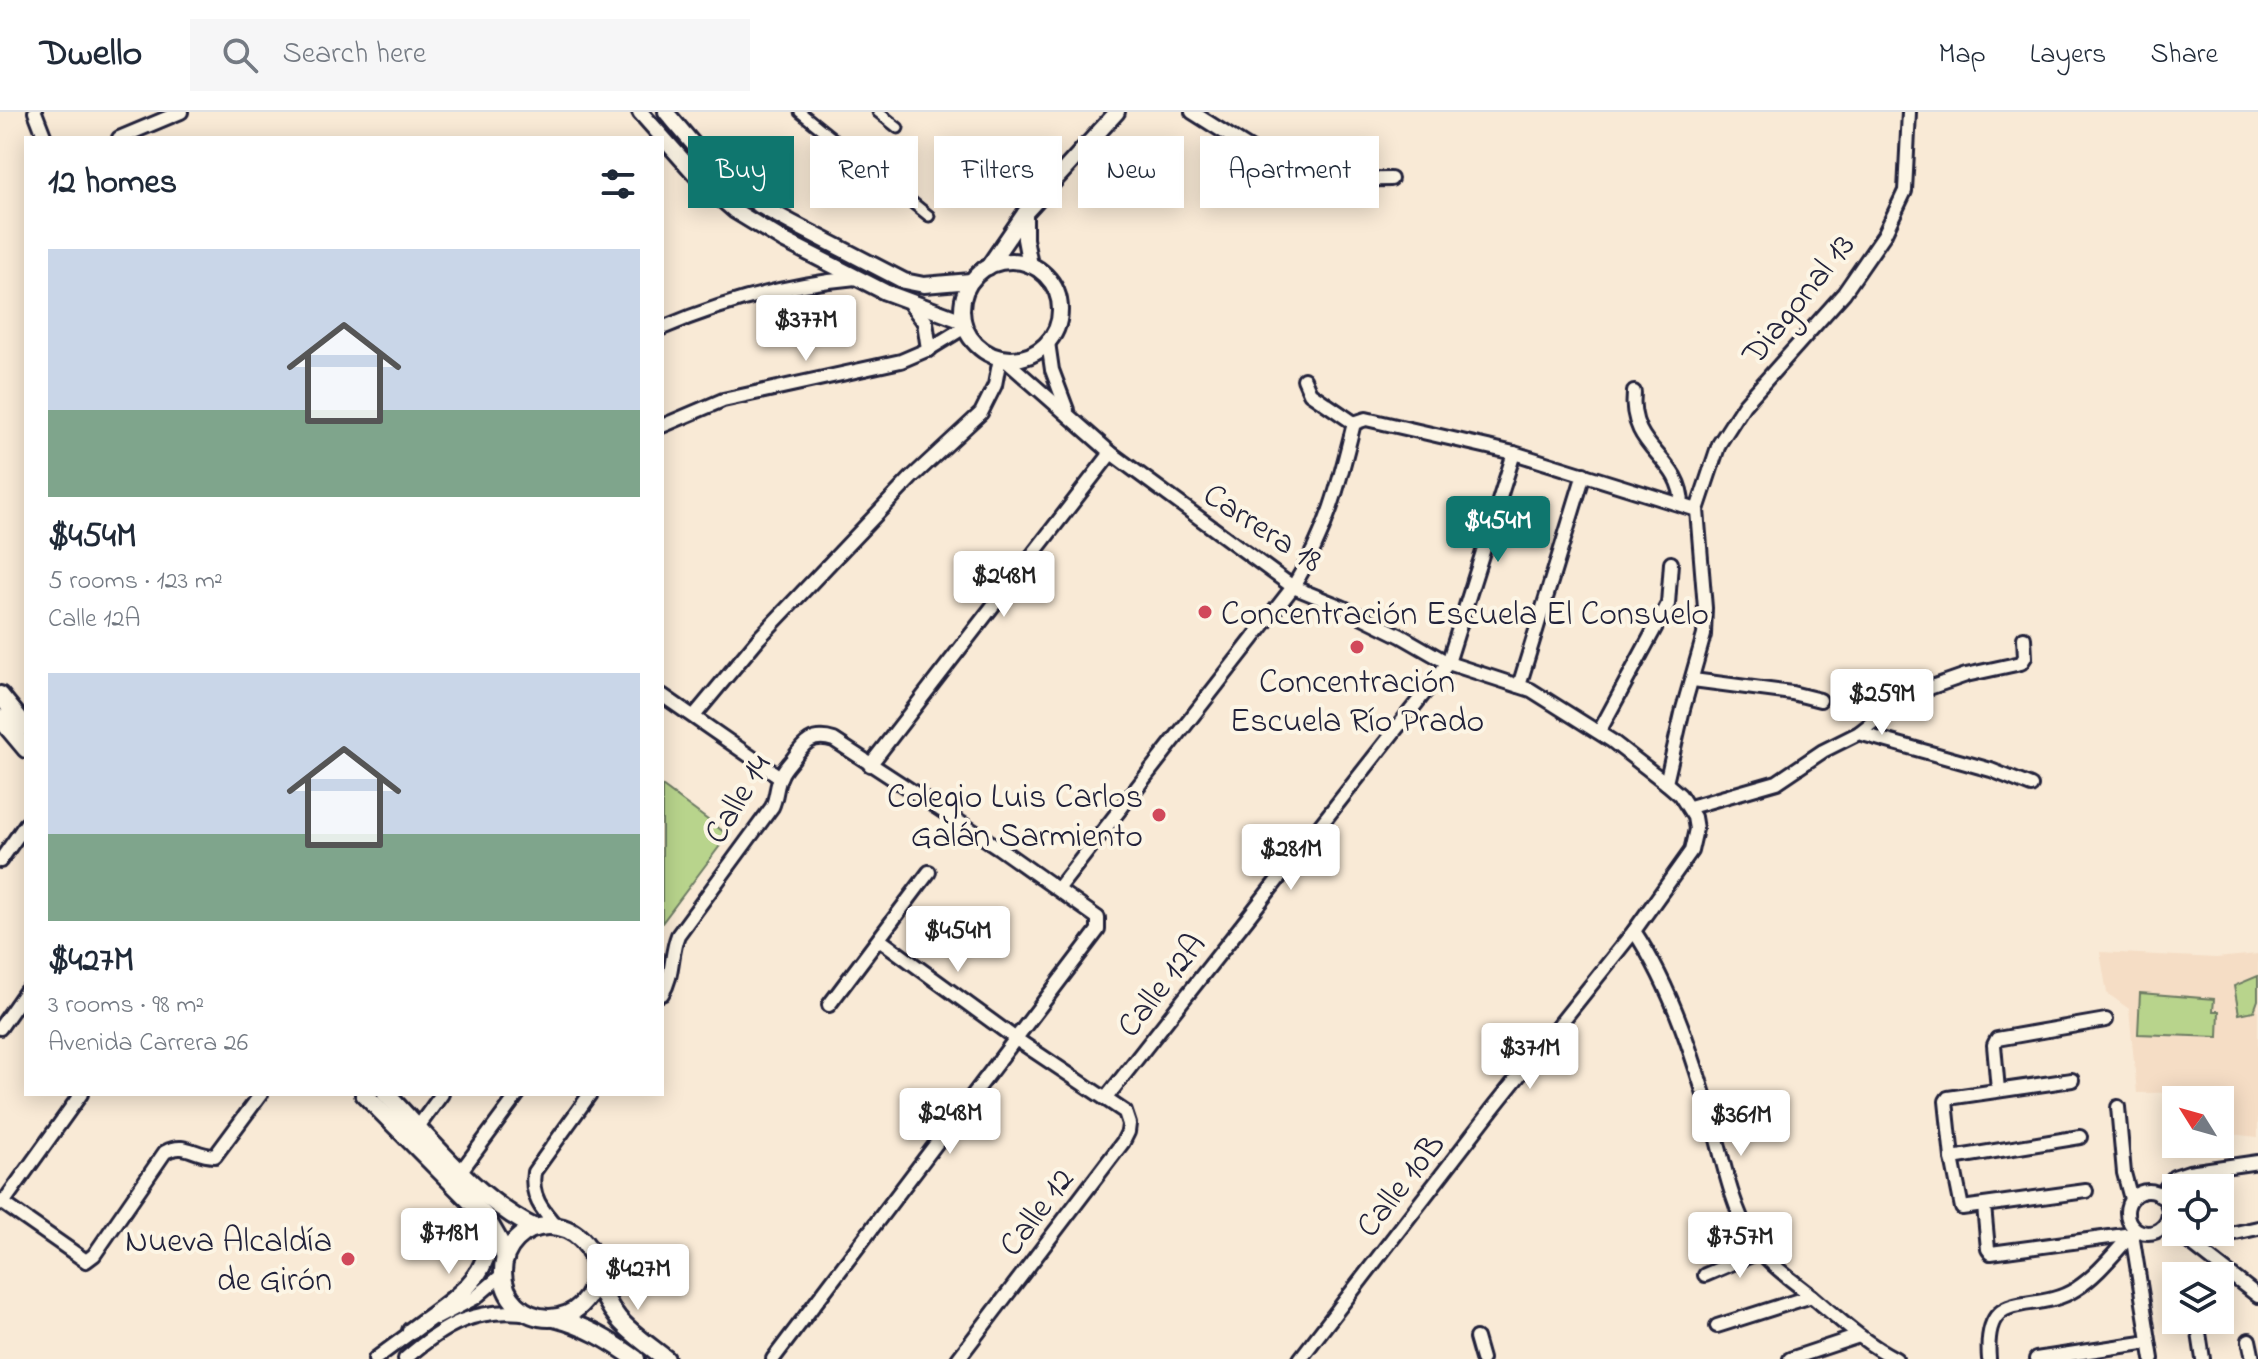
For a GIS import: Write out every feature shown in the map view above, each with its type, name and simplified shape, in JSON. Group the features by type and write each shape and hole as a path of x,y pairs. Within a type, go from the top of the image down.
{"main road":[{"path":"0,695 24,725"},
{"path":"0,718 24,747"},
{"path":"366,1096 485,1216 501,1244 508,1293 514,1302 531,1314 581,1325 597,1332 636,1359"},
{"path":"388,1096 496,1205 535,1228"},
{"path":"411,1331 479,1275 489,1249 485,1216"},
{"path":"504,1266 517,1240 535,1228 557,1227 577,1236 591,1253 595,1274 614,1316 666,1359"},
{"path":"552,1318 563,1316 582,1304 589,1296 595,1274"}],"street":[{"path":"35,112 44,136"},
{"path":"124,136 181,112"},
{"path":"640,112 661,136"},
{"path":"666,112 716,171 770,211 904,281 924,285 971,281"},
{"path":"800,112 929,216"},
{"path":"878,112 898,128"},
{"path":"988,267 1009,261 1030,265 1048,278 1058,299 1058,321 1048,342 1023,357 1002,358 979,347 964,324 963,300 971,281 988,267 1025,213 1117,112"},
{"path":"1192,112 1284,170 1326,180 1391,179"},
{"name":"Diagonal 13","path":"1697,510 1719,444 1730,425 1844,293 1898,210 1905,191 1909,112"},
{"path":"664,139 723,202 783,240 856,278 964,324"},
{"path":"1025,213 1025,239 1030,265"},
{"path":"664,327 726,304 825,281 856,278"},
{"path":"909,302 925,322 929,349"},
{"path":"664,425 723,400 878,367 929,349 964,324"},
{"name":"Carrera 18","path":"1048,342 1052,370 1068,413"},
{"path":"694,716 759,638 911,478 981,413 995,385 1002,358"},
{"name":"Carrera 18","path":"1002,358 1111,453 1293,587 1342,607 1448,663 1519,686 1569,711 1666,783 1690,807"},
{"path":"1304,379 1310,393 1354,423"},
{"path":"1634,392 1636,425 1679,482 1682,505"},
{"path":"1354,423 1366,419 1514,453 1697,510 1704,635 1666,783"},
{"path":"1058,889 1293,587 1315,552 1331,512 1354,423"},
{"path":"773,1359 1098,930 1098,918 1058,889 870,765 1111,453"},
{"name":"Calle 12A","path":"1106,1098 1448,663 1514,453"},
{"path":"1519,686 1584,474"},
{"path":"1599,732 1668,604 1671,563"},
{"path":"1690,807 1777,782 1823,751 1859,733 1906,696 1966,675 2021,663 2025,657 2024,638"},
{"path":"1693,680 1792,693 1820,700"},
{"path":"664,696 780,777"},
{"path":"1859,733 1991,770 2031,786"},
{"name":"Calle 14","path":"667,967 678,935 772,807 778,795 780,777 803,744 812,737 823,736 870,765"},
{"name":"Calle 10B","path":"1300,1359 1634,931 1691,851 1696,829 1690,807"},
{"path":"0,861 24,827"},
{"path":"829,1005 929,872"},
{"path":"1634,931 1667,987 1700,1081 1737,1205 1752,1238 1771,1263 1859,1336 1896,1359"},
{"name":"Calle 12","path":"879,939 1016,1039 1125,1112 1129,1124 1128,1132 958,1359"},
{"path":"0,1028 24,994"},
{"path":"1998,1090 1994,1045 1997,1039 2106,1020"},
{"path":"2072,1080 1947,1099 1952,1158 1961,1207 1965,1209 2086,1191"},
{"path":"80,1096 1,1202 86,1261 94,1255 165,1152 176,1146 203,1156 215,1156 260,1096"},
{"path":"418,1127 441,1096"},
{"path":"461,1171 517,1096"},
{"path":"557,1227 535,1199 532,1184 534,1172 589,1096"},
{"path":"2118,1107 2124,1173 2131,1199 2127,1212 2134,1232 2152,1359"},
{"path":"1952,1158 2080,1137"},
{"path":"2160,1196 2174,1177 2258,1162"},
{"path":"2131,1199 2148,1192 2160,1196 2162,1200"},
{"path":"1984,1206 1991,1253 2134,1232 2162,1231"},
{"path":"2234,1233 2258,1228"},
{"path":"1989,1359 1987,1337 1991,1321 1999,1312 2075,1290 2134,1232"},
{"path":"2194,1246 2258,1296"},
{"path":"1705,1275 1761,1251"},
{"path":"375,1359 411,1331 475,1298 504,1266"},
{"path":"2243,1286 2258,1283"},
{"path":"1717,1326 1812,1296"},
{"path":"405,1359 432,1337 478,1314 495,1311 531,1314"},
{"path":"2199,1334 2203,1359"},
{"path":"1790,1359 1859,1336"},
{"path":"1476,1338 1482,1359"},
{"path":"2249,1340 2253,1359"},
{"path":"2036,1359 2149,1342"}],"shaded area":[{"path":"2100,952 2216,958 2258,954 2258,1137 2234,1134 2234,1086 2162,1086 2162,1093 2137,1093 2129,1009 2107,993"}],"green space":[{"path":"664,787 728,835 664,920"},
{"path":"2258,976 2258,1000 2254,1011 2239,1014 2234,986"},
{"path":"2140,993 2214,999 2213,1011 2219,1011 2218,1037 2138,1034"}],"place":[{"name":"Concentración Escuela El Consuelo","path":"1205,612"},
{"name":"Concentración Escuela Río Prado","path":"1357,647"},
{"name":"Colegio Luis Carlos Galán Sarmiento","path":"1159,815"},
{"name":"Nueva Alcaldía de Girón","path":"348,1259"}]}
